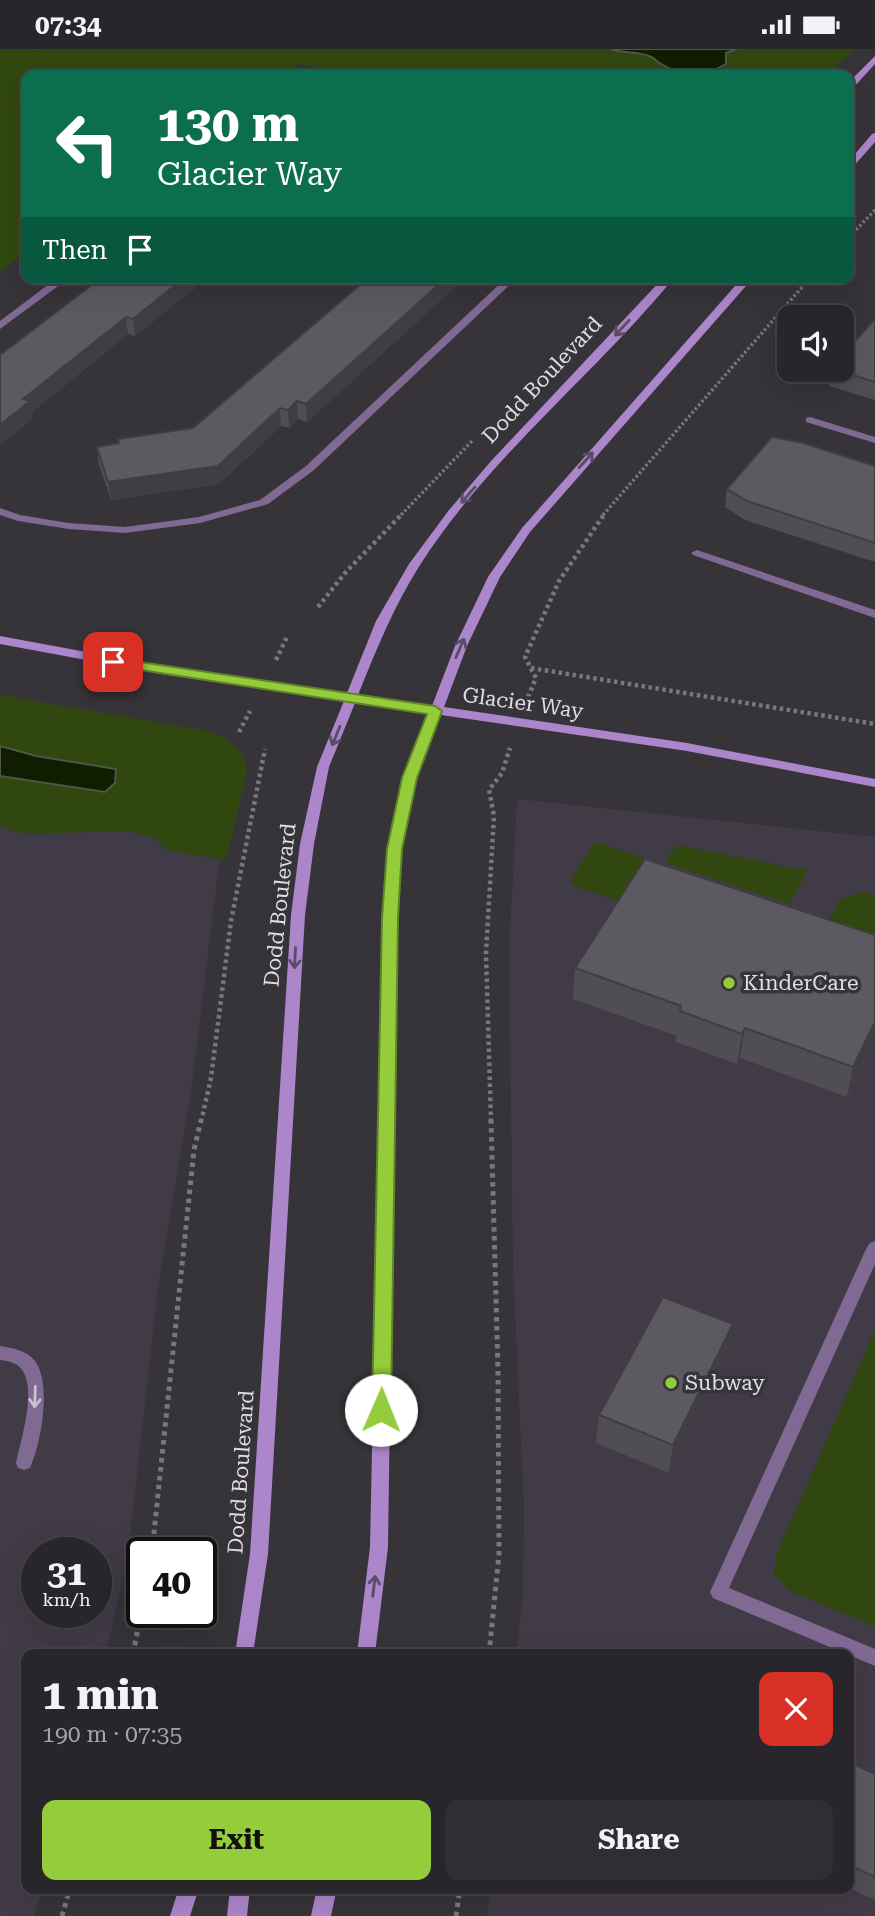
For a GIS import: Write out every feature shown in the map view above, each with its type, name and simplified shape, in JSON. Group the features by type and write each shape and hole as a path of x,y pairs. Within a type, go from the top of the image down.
{"street":[{"path":"854,82 875,59"},
{"path":"854,160 875,136"},
{"name":"Dodd Boulevard","path":"245,1649 259,1554 298,915 307,844 322,770 383,621 415,564 453,512 663,284"},
{"path":"367,1649 379,1547 393,877 395,849 410,778 461,646 494,577 526,530 743,284"},
{"name":"Glacier Way","path":"0,640 85,658 687,747 875,783"},
{"path":"180,1916 187,1894"},
{"path":"237,1916 239,1894"},
{"path":"321,1916 326,1894"}],"lane":[{"path":"0,327 56,284"},
{"path":"0,510 18,518 69,526 125,530 200,520 264,502 310,468 506,284"},
{"path":"810,420 875,440"},
{"path":"697,553 875,614"},
{"path":"854,1649 719,1592 875,1247"},
{"path":"0,1353 21,1357 31,1367 35,1379 37,1395 24,1463"},
{"path":"854,1649 875,1658"}],"path":[{"path":"854,232 875,210"},
{"path":"490,1649 499,1554 498,1371 486,953 494,816 489,790 502,773 517,721 536,678 525,657 559,581 602,516 805,284"},
{"path":"531,668 875,724"},
{"path":"154,1537 194,1150 211,1078 231,921 265,749"},
{"path":"134,1649 138,1628"},
{"path":"62,1916 68,1894"},
{"path":"456,1916 459,1894"}],"shaded area":[{"path":"611,49 736,49 726,53 726,64 712,70 674,70 644,54"},
{"path":"0,695 195,730 239,767 219,864 190,1099 158,1287 130,1537 126,1537 126,1564 112,1627 112,1537 21,1537 21,1628 112,1628 107,1649 21,1649 21,1894 41,1894 34,1916 0,1916"},
{"path":"0,746 36,756 116,769 115,783 105,792 0,776"},
{"path":"517,799 875,837 875,1916 487,1916 489,1894 854,1894 854,1649 517,1649 523,1595 524,1507 513,1265 509,952"}],"green space":[{"path":"0,49 854,49 833,70 323,70 300,64 291,70 21,70 21,256 0,271"},
{"path":"0,695 208,731 235,746 243,757 247,772 226,860 167,850 155,838 128,831 22,834 0,826 0,776 34,781 116,769 36,756 0,746"},
{"path":"597,842 648,859 649,862 623,903 569,884"},
{"path":"677,845 808,871 789,904 665,863"},
{"path":"863,892 875,896 875,958 823,929 840,899"},
{"path":"875,1330 875,1627 788,1590 774,1574 776,1555"}],"building":[{"path":"93,284 177,284 133,319 126,317 23,399 30,401 0,425 0,355"},
{"path":"361,284 439,284 306,404 297,401 288,410 280,408 218,466 108,482 97,447 119,443 118,439 193,428"},
{"path":"875,320 875,382 854,375 854,342"},
{"path":"772,437 803,443 875,466 875,543 747,501 727,489"},
{"name":"KinderCare","path":"645,859 875,935 875,1022 853,1067 745,1028 742,1034 680,1011 681,1006 575,968"},
{"name":"Subway","path":"663,1297 733,1324 673,1445 599,1415"},
{"path":"854,1764 875,1774 875,1877 854,1867"}],"place":[{"name":"KinderCare","path":"729,983"},
{"name":"Subway","path":"671,1383"}],"route":[{"path":"113,662 435,711 410,778 395,849 393,872 381,1410"}]}
